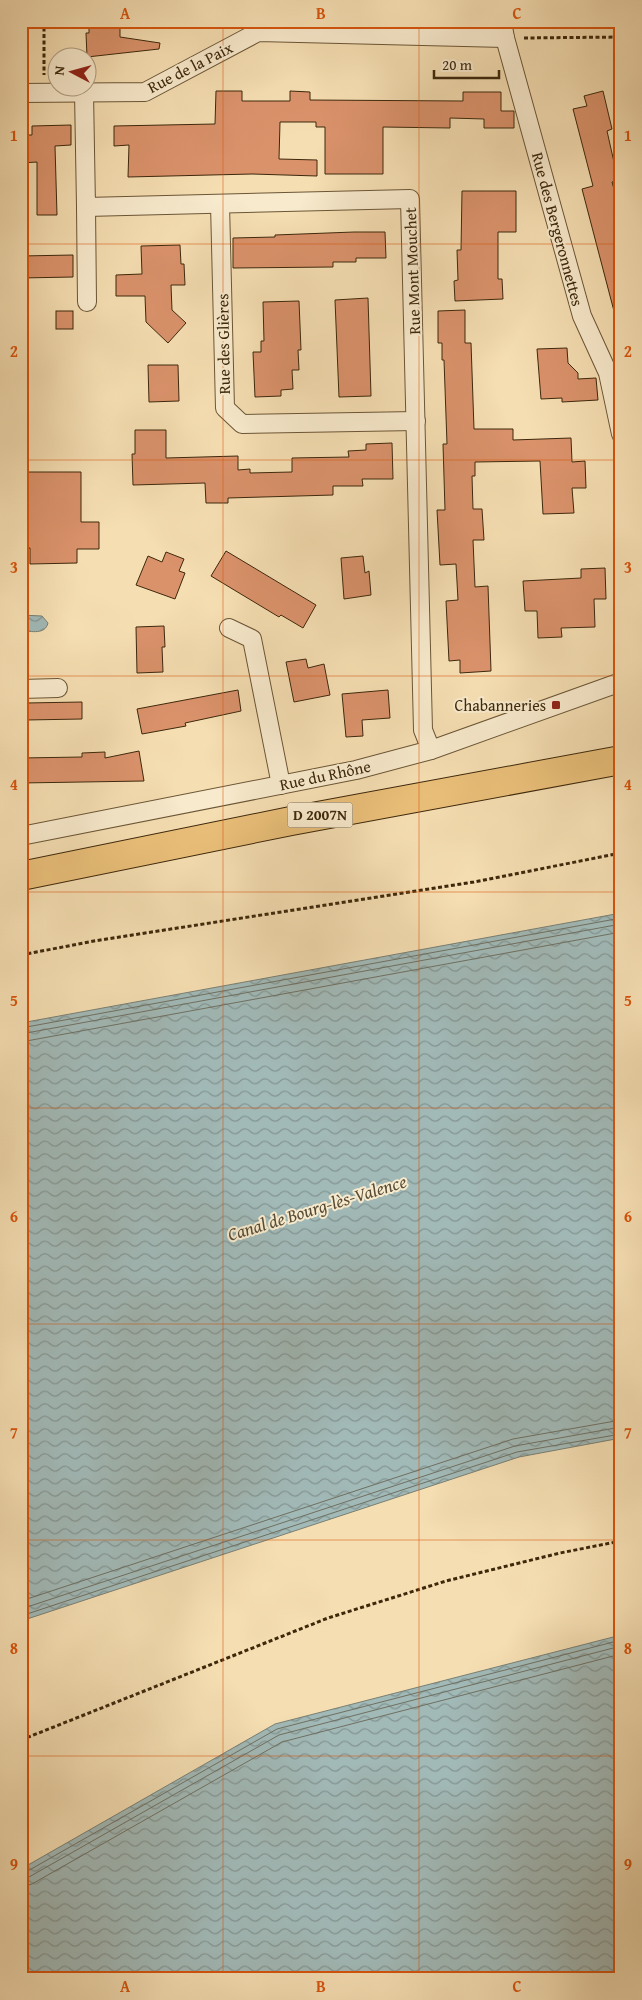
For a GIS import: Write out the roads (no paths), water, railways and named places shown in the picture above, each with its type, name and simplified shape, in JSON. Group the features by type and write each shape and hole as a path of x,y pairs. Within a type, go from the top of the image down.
{"main road":[{"name":"D 2007N","path":"21,876 291,821 621,760"}],"street":[{"name":"Rue de la Paix","path":"98,92 145,92 258,32 504,30"},
{"name":"Rue des Bergeronnettes","path":"504,30 582,316 608,373 621,434"},
{"name":"Rue de la Paix","path":"21,93 48,93"},
{"path":"84,98 87,302"},
{"name":"Rue Mont Mouchet","path":"86,207 410,199 423,730 431,750"},
{"name":"Rue des Glières","path":"220,204 225,408 242,424 416,420"},
{"path":"229,628 252,639 281,785"},
{"name":"Rue du Rhône","path":"21,836 356,770 431,750 621,682"},
{"path":"21,689 58,688"}],"water":[{"path":"21,615 42,616 48,623 41,631 21,631"},
{"name":"Canal de Bourg-lès-Valence","path":"621,913 621,1438 519,1457 21,1621 21,1023"},
{"path":"621,1635 621,1979 21,1979 21,1869 275,1724"}],"place":[{"name":"Chabanneries","path":"556,705"}]}
